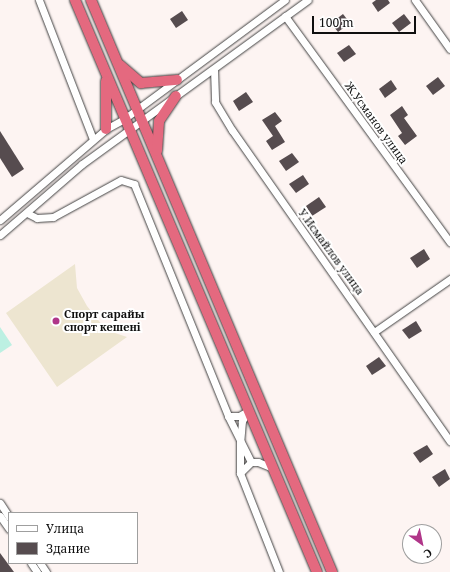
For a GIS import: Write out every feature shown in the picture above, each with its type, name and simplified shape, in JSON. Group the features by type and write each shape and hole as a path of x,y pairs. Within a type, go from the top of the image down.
{"highway":[{"path":"75,0 124,119 196,282 248,411 317,572"},
{"path":"91,0 332,572"},
{"path":"118,63 141,83 177,80"},
{"path":"105,71 106,129"},
{"path":"157,157 159,121 176,96"},
{"path":"196,282 208,278"}],"street":[{"path":"39,0 93,139"},
{"path":"0,220 93,139 106,129 124,119 177,80 276,3 285,0"},
{"path":"0,235 82,164 308,0"},
{"path":"415,0 450,49"},
{"name":"Ж.Усманов улица","path":"285,16 450,242"},
{"name":"У.Исмайлов улица","path":"214,69 215,102 450,441"},
{"path":"27,213 37,218 53,217 121,180 134,184 228,416 251,462"},
{"path":"374,332 450,279"},
{"path":"228,416 239,416 248,411"},
{"path":"248,411 242,421 240,473 279,572"},
{"path":"240,473 251,462 258,462 273,468"},
{"path":"0,503 8,515"},
{"path":"0,516 8,528"}],"shaded area":[{"name":"Спорт сарайы спорт кешені","path":"75,264 77,288 87,306 106,330 127,337 57,387 6,313"},
{"path":"0,327 12,345 0,353"}],"building":[{"path":"376,0 388,0 390,3 378,12 372,3"},
{"path":"182,11 188,20 176,28 170,19"},
{"path":"343,14 350,23 338,32 331,23"},
{"path":"404,14 411,23 399,32 392,23"},
{"path":"349,45 356,54 344,62 337,53"},
{"path":"438,77 445,86 433,95 426,86"},
{"path":"391,80 397,89 385,98 379,89"},
{"path":"246,92 253,102 239,111 233,101"},
{"path":"402,106 408,115 404,118 417,136 405,145 398,136 402,133 390,115"},
{"path":"275,112 282,121 275,126 285,142 272,150 266,141 273,136 262,120"},
{"path":"0,131 24,169 12,177 0,158"},
{"path":"292,153 299,162 286,171 279,161"},
{"path":"303,175 309,184 296,193 289,184"},
{"path":"319,197 326,207 312,216 306,206"},
{"path":"424,249 430,259 417,268 410,258"},
{"path":"416,321 422,331 409,339 402,330"},
{"path":"379,357 386,366 372,375 366,366"},
{"path":"427,445 433,454 420,463 413,453"},
{"path":"445,469 450,479 439,487 432,477"},
{"path":"0,553 14,572 0,572"}],"place":[{"name":"Спорт сарайы спорт кешені","path":"56,321"}]}
